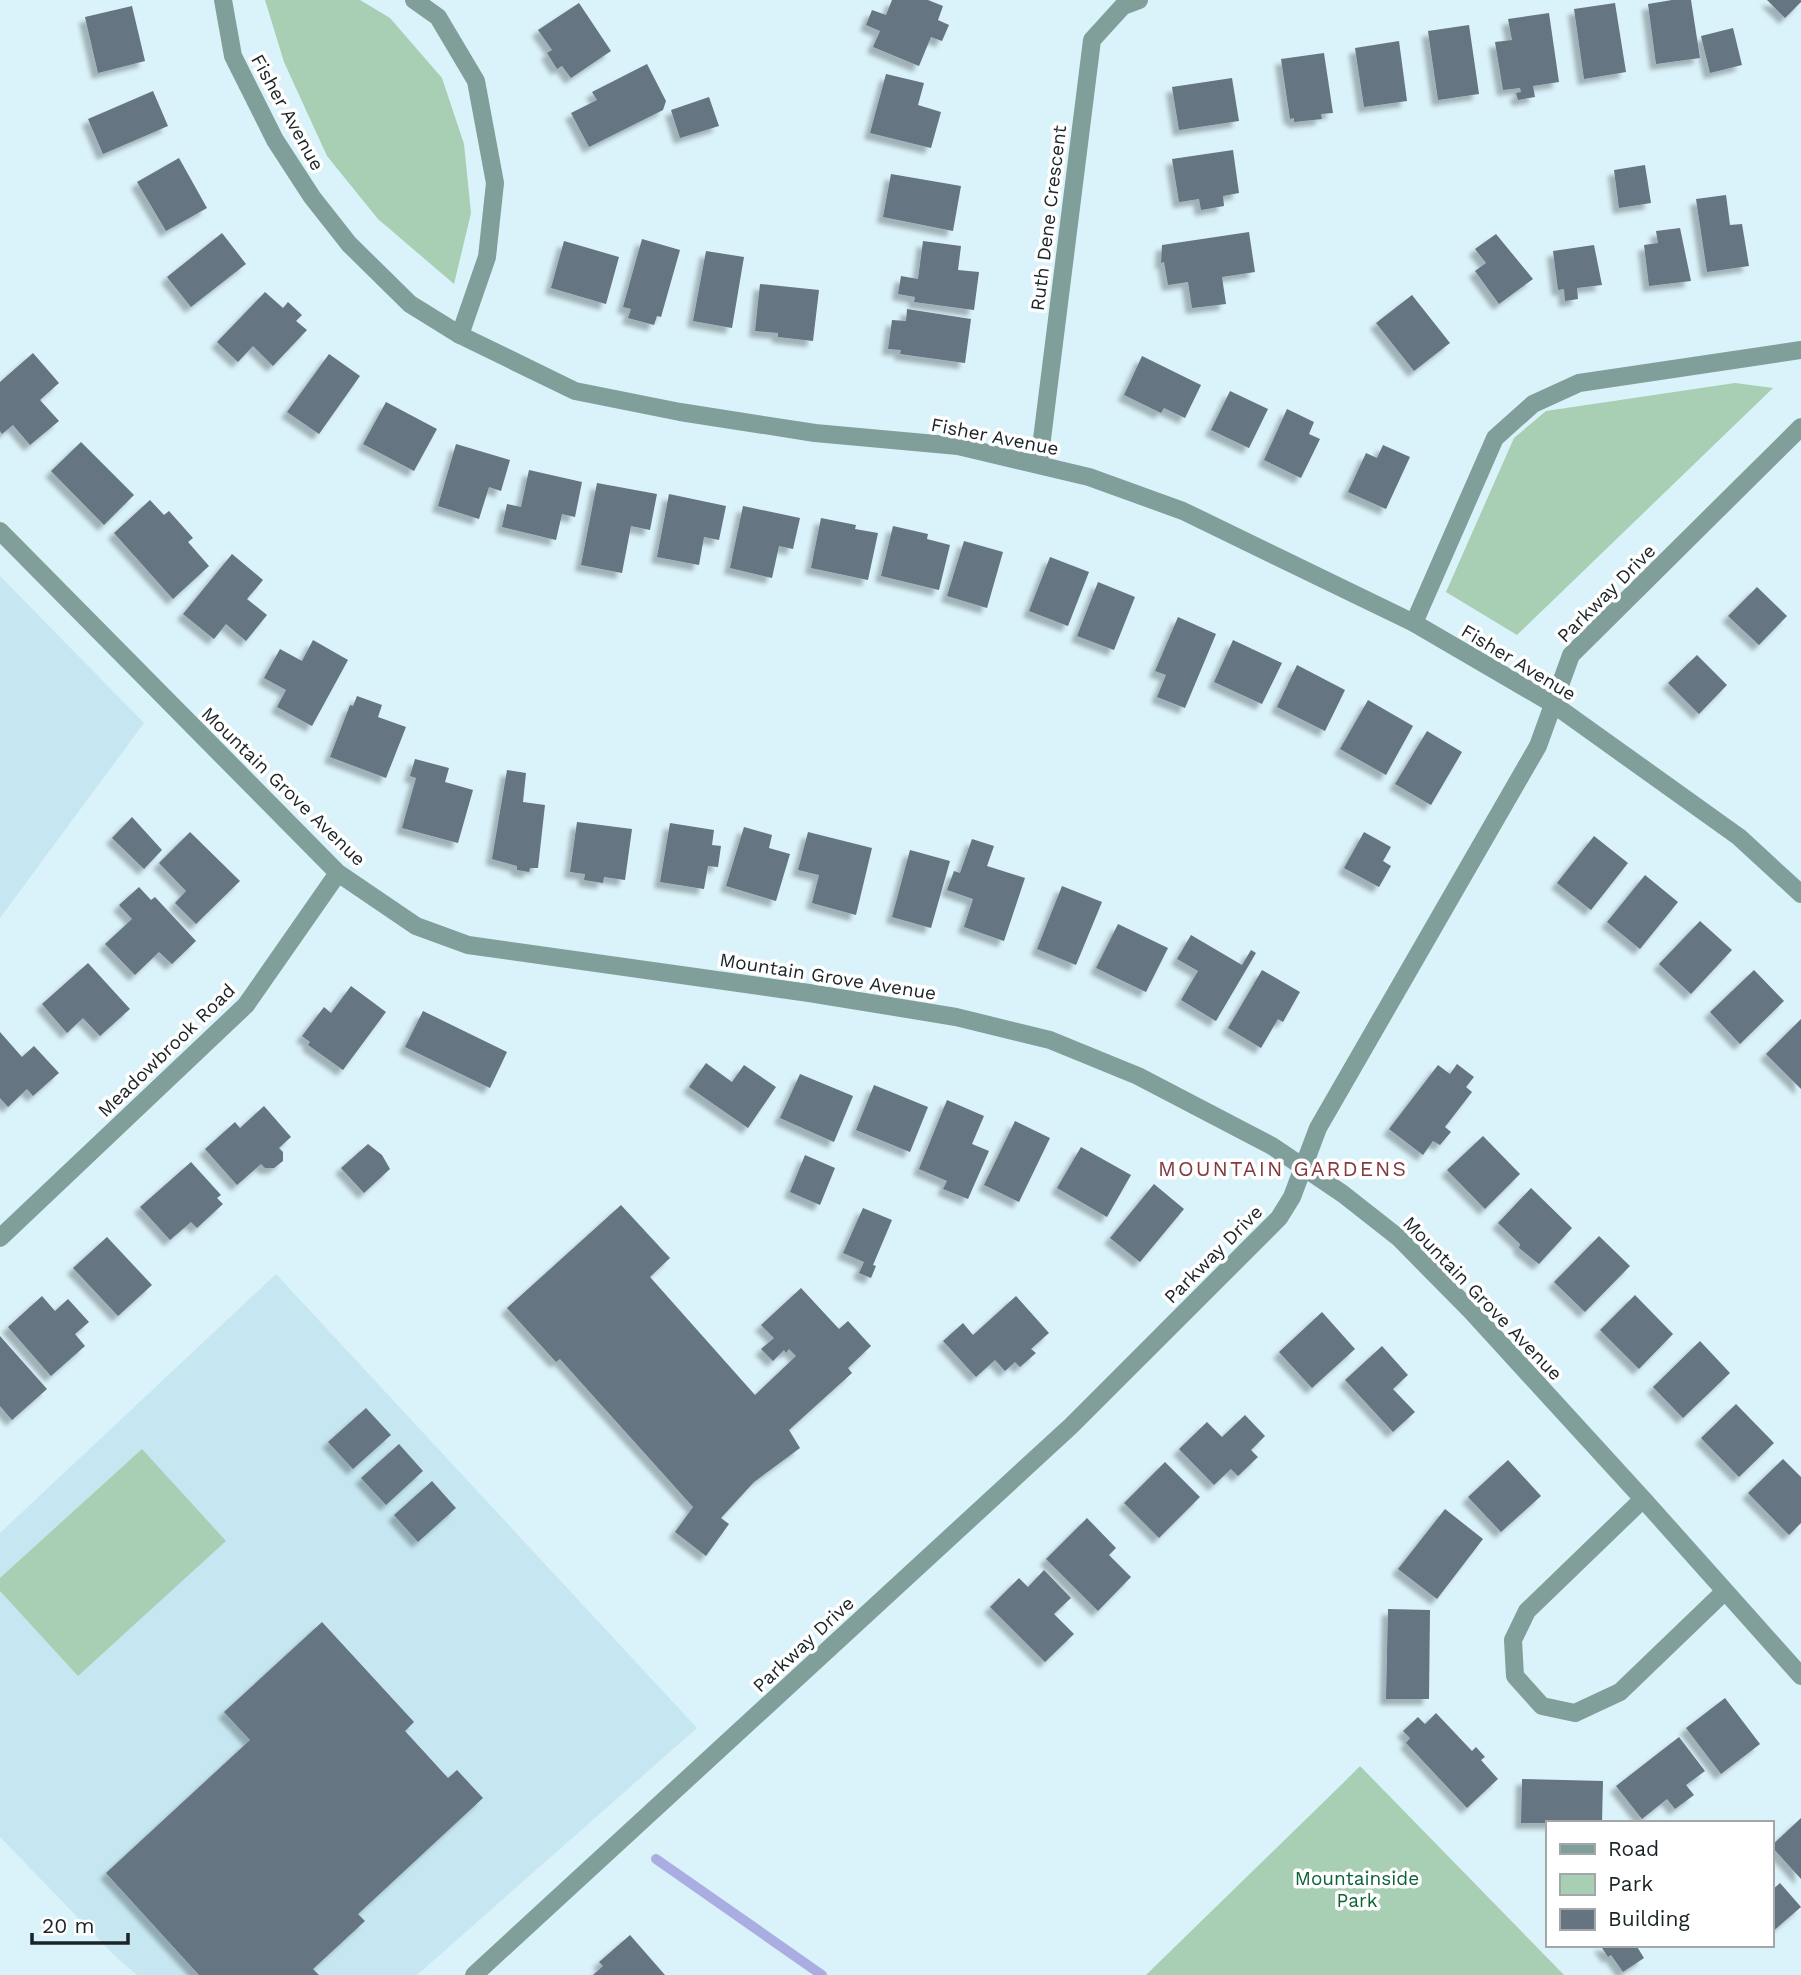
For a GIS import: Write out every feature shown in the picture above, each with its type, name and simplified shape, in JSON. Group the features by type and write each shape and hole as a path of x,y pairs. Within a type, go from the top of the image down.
{"street":[{"name":"Fisher Avenue","path":"223,0 233,56 275,140 312,197 349,244 410,304 460,335 575,391 680,412 815,433 958,446 1088,477 1183,511 1414,623 1553,704 1739,838 1801,894"},
{"path":"414,0 438,17 476,81 495,183 487,257 460,335"},
{"name":"Ruth Dene Crescent","path":"1038,463 1092,40 1123,6 1139,0"},
{"path":"1414,623 1495,438 1533,404 1578,383 1801,350"},
{"name":"Parkway Drive","path":"474,1975 1071,1426 1279,1218 1292,1197 1318,1128 1538,746 1571,655 1801,427"},
{"name":"Mountain Grove Avenue","path":"0,531 338,873 416,926 468,945 809,993 956,1017 1049,1040 1138,1076 1305,1166 1399,1238 1471,1311 1801,1676"},
{"name":"Meadowbrook Road","path":"0,1238 246,1005 338,873"},
{"path":"1643,1499 1527,1611 1513,1640 1515,1676 1542,1706 1575,1713 1620,1692 1724,1591"}],"shaded area":[{"path":"0,576 144,723 0,918"},
{"path":"276,1274 697,1728 417,1975 137,1975 115,1956 0,1837 0,1533"}],"green space":[{"path":"265,0 360,0 390,18 442,78 464,144 471,213 454,284 378,219 327,156 284,62"},
{"path":"1735,383 1773,388 1517,635 1446,592 1514,438 1546,411"},
{"path":"142,1449 226,1541 78,1676 0,1591 0,1578"},
{"name":"Mountainside Park","path":"1360,1766 1564,1975 1146,1975 1338,1788"}],"building":[{"path":"892,0 928,0 943,6 938,20 949,25 942,41 931,37 919,66 873,47 880,31 866,25 872,10 886,15"},
{"path":"1691,0 1700,58 1656,64 1648,4"},
{"path":"1767,0 1801,0 1801,2 1785,18"},
{"path":"579,3 611,51 571,78 562,66 557,69 547,53 552,50 538,30"},
{"path":"1615,3 1626,72 1584,79 1574,9"},
{"path":"132,6 145,61 98,73 85,17"},
{"path":"1549,13 1559,82 1533,86 1535,97 1518,100 1516,93 1521,92 1520,88 1503,90 1495,42 1512,40 1508,19"},
{"path":"1469,25 1479,94 1438,100 1428,31"},
{"path":"1733,28 1742,65 1710,73 1701,36"},
{"path":"1399,41 1407,101 1364,107 1355,48"},
{"path":"1324,53 1333,113 1321,114 1322,119 1294,122 1294,118 1290,119 1281,59"},
{"path":"647,64 666,101 663,110 589,147 571,113 597,100 592,92"},
{"path":"886,74 924,83 918,105 941,112 931,148 870,133"},
{"path":"1232,78 1239,121 1179,130 1172,87"},
{"path":"153,91 168,126 103,154 88,119"},
{"path":"709,97 719,126 680,138 671,110"},
{"path":"1233,150 1239,193 1223,196 1224,206 1201,210 1199,199 1179,202 1172,159"},
{"path":"179,158 207,208 166,231 137,182"},
{"path":"1645,165 1651,203 1619,208 1614,170"},
{"path":"891,174 961,186 953,231 883,217"},
{"path":"1726,195 1730,225 1742,224 1749,266 1707,272 1696,199"},
{"path":"1680,228 1691,281 1649,286 1644,245 1658,243 1656,231"},
{"path":"1249,232 1255,272 1222,277 1226,304 1192,308 1188,282 1168,285 1164,262 1161,263 1162,245"},
{"path":"222,233 246,264 191,307 167,277"},
{"path":"1496,234 1533,279 1499,304 1475,271 1486,263 1475,249"},
{"path":"642,239 680,250 661,317 657,316 654,325 628,318 631,309 623,307"},
{"path":"564,241 619,257 606,304 551,288"},
{"path":"923,241 961,246 958,270 979,272 974,310 914,302 915,297 898,294 901,276 918,279"},
{"path":"1594,245 1602,285 1577,288 1578,299 1565,301 1564,289 1558,290 1553,251"},
{"path":"706,251 744,257 732,328 693,321"},
{"path":"760,284 819,290 813,341 755,331"},
{"path":"265,292 283,308 288,302 302,315 296,321 307,330 273,366 253,346 238,362 217,342"},
{"path":"1412,295 1450,343 1414,371 1376,323"},
{"path":"907,309 971,319 965,363 900,354 901,350 888,349 892,320 906,321"},
{"path":"33,353 59,383 40,400 59,421 30,445 13,425 2,434 0,431 0,382"},
{"path":"329,354 360,376 319,434 287,412"},
{"path":"1142,356 1201,385 1185,418 1164,408 1161,413 1124,395"},
{"path":"1230,391 1268,409 1249,448 1211,430"},
{"path":"386,402 437,429 414,471 363,444"},
{"path":"1287,409 1314,422 1309,434 1320,439 1301,478 1264,460"},
{"path":"81,442 134,495 104,525 51,471"},
{"path":"456,444 510,460 501,491 489,487 479,519 438,506"},
{"path":"1383,445 1410,457 1386,509 1348,492 1366,453 1377,458"},
{"path":"529,470 582,482 575,517 562,514 556,540 502,527 507,504 521,507"},
{"path":"597,483 657,494 650,530 631,526 622,573 581,565"},
{"path":"669,494 726,506 719,540 704,537 699,565 657,557"},
{"path":"150,500 164,515 169,511 193,538 188,542 209,566 173,599 114,533"},
{"path":"743,506 800,518 793,549 779,546 772,578 730,568"},
{"path":"821,518 856,525 855,529 878,533 868,580 811,568"},
{"path":"893,526 928,534 927,539 950,545 939,590 881,576"},
{"path":"964,541 1003,552 987,608 947,596"},
{"path":"232,554 263,580 247,599 267,615 246,641 226,624 214,639 183,614"},
{"path":"1050,557 1089,572 1068,626 1029,611"},
{"path":"1098,582 1135,597 1114,650 1077,636"},
{"path":"1757,587 1787,616 1759,645 1728,616"},
{"path":"1178,617 1216,634 1185,708 1157,697 1166,675 1155,671"},
{"path":"313,640 348,660 312,726 277,707 286,690 264,678 280,649 302,661"},
{"path":"1233,640 1282,663 1262,704 1214,682"},
{"path":"1697,655 1727,685 1699,714 1668,683"},
{"path":"1297,665 1345,690 1325,731 1277,707"},
{"path":"357,696 382,705 378,717 406,727 386,778 330,757 350,705 353,706"},
{"path":"1368,700 1413,726 1386,775 1340,749"},
{"path":"1427,731 1462,752 1431,805 1395,784"},
{"path":"415,759 449,768 445,782 473,790 458,843 402,828 416,778 410,776"},
{"path":"507,770 526,773 523,802 545,805 538,868 530,868 529,872 492,859"},
{"path":"132,817 162,850 144,869 112,838"},
{"path":"577,822 632,829 625,880 604,877 603,883 584,880 585,874 570,872"},
{"path":"670,823 714,830 712,845 721,846 718,867 708,866 704,889 660,882"},
{"path":"744,827 772,835 769,848 790,854 776,901 726,886"},
{"path":"190,832 240,881 196,924 175,903 186,891 159,863"},
{"path":"808,832 872,848 856,915 812,903 819,875 798,870"},
{"path":"1364,832 1391,847 1383,861 1391,866 1379,887 1344,868"},
{"path":"1594,836 1628,863 1591,910 1557,883"},
{"path":"972,839 994,846 987,866 1025,878 1004,941 964,927 973,899 947,890 954,871 960,873"},
{"path":"910,850 950,861 931,928 892,917"},
{"path":"1645,875 1678,902 1640,949 1607,922"},
{"path":"1062,886 1102,902 1076,965 1037,949"},
{"path":"139,887 151,900 155,897 196,941 172,964 159,952 135,975 105,944 132,919 119,905"},
{"path":"1700,921 1732,950 1691,994 1659,964"},
{"path":"1118,924 1168,948 1146,992 1096,968"},
{"path":"1191,935 1242,965 1251,950 1256,953 1216,1021 1181,1000 1198,971 1177,959"},
{"path":"88,963 130,1009 100,1036 83,1018 67,1033 42,1004"},
{"path":"1262,970 1300,992 1283,1022 1278,1019 1261,1048 1228,1028"},
{"path":"1754,970 1784,1001 1740,1044 1710,1012"},
{"path":"351,986 386,1012 343,1070 308,1045 310,1042 302,1036 324,1007 331,1013"},
{"path":"423,1011 507,1052 490,1088 405,1047"},
{"path":"1801,1019 1801,1089 1766,1054"},
{"path":"0,1032 22,1057 34,1046 59,1073 33,1096 27,1089 8,1107 0,1098"},
{"path":"706,1063 732,1082 744,1065 776,1087 748,1128 689,1087"},
{"path":"1457,1064 1474,1077 1466,1087 1472,1092 1445,1127 1451,1132 1440,1145 1433,1141 1423,1155 1389,1129 1438,1065 1450,1074"},
{"path":"800,1074 853,1096 834,1142 780,1118"},
{"path":"874,1085 928,1107 910,1152 856,1130"},
{"path":"947,1100 984,1116 972,1144 989,1151 968,1199 943,1189 947,1181 919,1169"},
{"path":"264,1106 291,1137 279,1148 283,1152 283,1161 274,1168 265,1168 261,1164 237,1185 205,1149 235,1122 240,1128"},
{"path":"1015,1121 1050,1138 1019,1202 984,1185"},
{"path":"1483,1136 1520,1174 1485,1209 1447,1170"},
{"path":"368,1144 382,1155 390,1169 364,1193 341,1168"},
{"path":"1081,1147 1131,1175 1107,1217 1057,1188"},
{"path":"805,1155 835,1168 820,1205 790,1192"},
{"path":"191,1162 221,1195 217,1198 223,1204 197,1228 191,1222 170,1240 140,1207"},
{"path":"1154,1184 1184,1209 1140,1262 1110,1238"},
{"path":"1531,1188 1572,1228 1539,1264 1519,1248 1520,1244 1498,1223"},
{"path":"621,1205 670,1258 650,1277 755,1395 796,1356 789,1349 786,1353 784,1350 773,1361 761,1349 774,1338 761,1325 801,1288 839,1329 848,1321 871,1346 848,1368 852,1373 789,1430 800,1448 754,1482 721,1518 729,1524 706,1556 675,1532 693,1507 560,1359 556,1362 507,1308"},
{"path":"863,1208 892,1220 873,1265 876,1266 871,1278 859,1273 864,1262 843,1253"},
{"path":"1599,1236 1630,1266 1585,1312 1554,1282"},
{"path":"107,1237 152,1285 118,1316 73,1268"},
{"path":"1635,1295 1673,1334 1639,1369 1600,1330"},
{"path":"42,1296 55,1311 68,1299 89,1322 75,1334 85,1346 51,1376 8,1327"},
{"path":"1016,1296 1049,1333 1031,1349 1036,1353 1020,1367 1015,1362 1005,1371 995,1360 976,1377 943,1341 963,1323 973,1335"},
{"path":"1322,1312 1355,1349 1312,1388 1279,1352"},
{"path":"0,1336 47,1389 12,1420 0,1406"},
{"path":"1700,1341 1730,1373 1683,1418 1653,1387"},
{"path":"1382,1346 1408,1375 1393,1389 1415,1412 1393,1432 1345,1380"},
{"path":"1736,1404 1774,1443 1739,1477 1701,1438"},
{"path":"366,1408 391,1435 353,1469 328,1442"},
{"path":"1245,1415 1265,1436 1251,1450 1258,1457 1238,1476 1231,1469 1214,1485 1179,1449 1207,1422 1222,1437"},
{"path":"399,1444 423,1471 386,1505 361,1478"},
{"path":"1783,1459 1801,1477 1801,1523 1789,1535 1748,1493"},
{"path":"1508,1460 1541,1496 1501,1532 1468,1497"},
{"path":"1165,1462 1200,1497 1159,1538 1124,1503"},
{"path":"432,1481 456,1508 418,1542 394,1515"},
{"path":"1445,1509 1483,1539 1437,1599 1398,1569"},
{"path":"1087,1518 1116,1548 1109,1555 1131,1577 1098,1611 1046,1559"},
{"path":"1044,1570 1071,1598 1054,1614 1074,1634 1045,1662 990,1607 1019,1578 1028,1587"},
{"path":"1388,1609 1430,1610 1429,1699 1386,1699"},
{"path":"322,1622 414,1722 405,1731 448,1778 457,1770 483,1798 358,1914 365,1921 313,1969 319,1975 199,1975 106,1873 250,1740 224,1712"},
{"path":"1725,1698 1760,1744 1721,1774 1686,1728"},
{"path":"1436,1713 1472,1751 1476,1747 1485,1757 1481,1760 1498,1779 1467,1808 1406,1743 1410,1738 1403,1731 1418,1717 1425,1724"},
{"path":"1679,1737 1705,1771 1686,1785 1694,1795 1675,1809 1667,1799 1642,1819 1616,1786"},
{"path":"1522,1779 1603,1781 1602,1821 1521,1823"},
{"path":"1801,1818 1801,1879 1773,1848 1773,1844"},
{"path":"1780,1883 1801,1907 1773,1931 1773,1889"},
{"path":"630,1935 665,1975 593,1975 603,1966 599,1962"},
{"path":"1601,1947 1637,1947 1644,1958 1623,1972 1611,1955 1608,1957"}],"waterway":[{"path":"656,1859 822,1975"}],"district":[{"name":"MOUNTAIN GARDENS","path":"1283,1169"}]}
